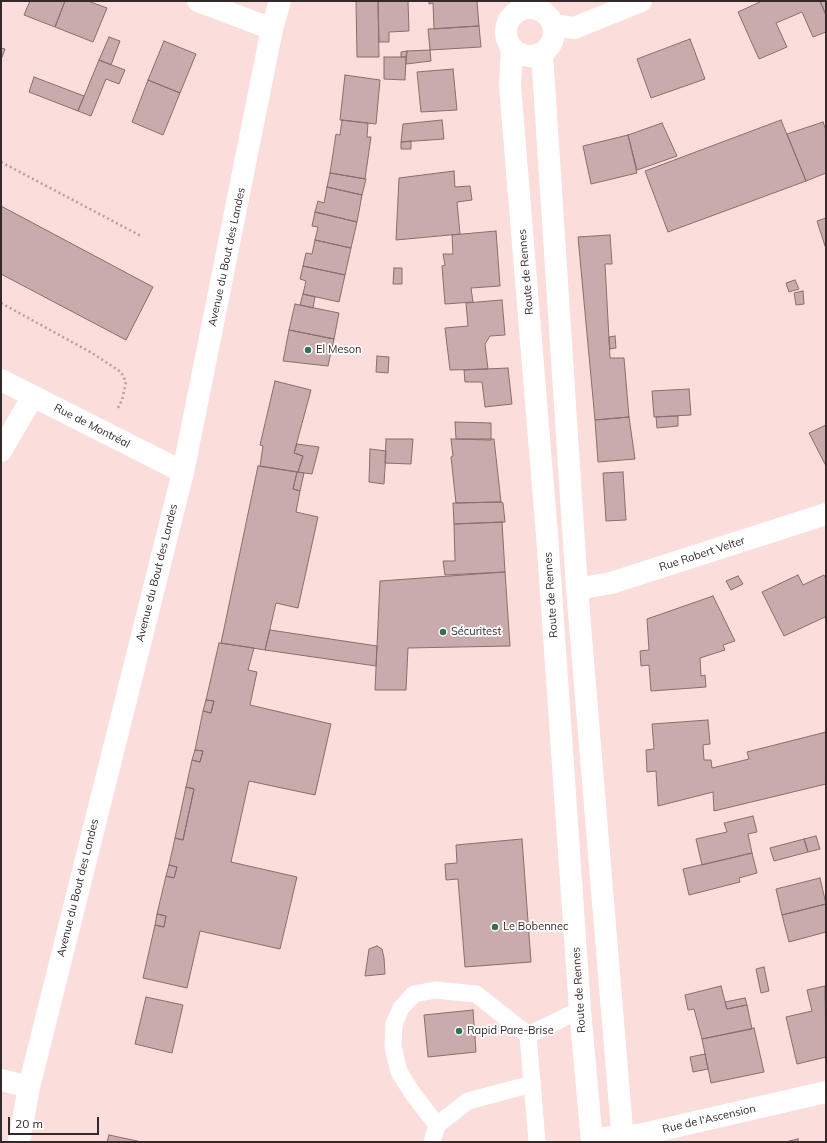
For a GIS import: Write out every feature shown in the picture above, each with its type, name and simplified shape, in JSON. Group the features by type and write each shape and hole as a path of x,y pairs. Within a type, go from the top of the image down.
{"main road":[{"path":"198,1 272,29"},
{"name":"Avenue du Bout des Landes","path":"19,1142 29,1087 183,472 272,29 280,1"},
{"path":"543,12 554,36 550,46 542,53 532,56 521,54 512,48 507,39 506,28 510,10 518,11 528,8 543,12 574,28 641,1"},
{"name":"Route de Rennes","path":"512,48 510,86 547,535 580,1010 592,1140"},
{"path":"542,53 577,589 623,1139"},
{"name":"Rue de Montréal","path":"1,380 183,472"},
{"path":"1,451 33,396"},
{"name":"Rue Robert Velter","path":"577,589 611,584 826,514"},
{"path":"1,1080 29,1087"},
{"name":"Rue de l'Ascension","path":"592,1140 623,1139 639,1136 826,1092"}],"lane":[{"path":"437,1125 413,1094 399,1072 393,1046 394,1024 401,1008 414,994 435,990 476,994 528,1035 537,1142"},
{"path":"528,1035 580,1010"},
{"path":"432,1142 437,1125 468,1101 532,1084"}],"path":[{"path":"1,162 141,236"},
{"path":"1,303 92,353 121,372 126,382 122,400 106,434"}],"building":[{"path":"30,1 65,1 55,27 24,15"},
{"path":"65,1 88,1 107,8 93,42 55,27"},
{"path":"356,1 378,1 379,57 357,57"},
{"path":"378,1 408,1 409,31 389,32 389,42 379,42"},
{"path":"429,1 477,1 479,26 434,29 433,3 429,4"},
{"path":"762,1 820,1 826,15 826,32 813,37 802,12 776,23 787,47 759,59 738,12"},
{"path":"820,1 826,1 826,15"},
{"path":"479,26 481,47 430,50 428,29"},
{"path":"109,37 120,41 111,65 99,60"},
{"path":"690,39 705,79 651,98 637,59"},
{"path":"164,41 196,54 180,93 148,80"},
{"path":"1,48 5,49 1,60"},
{"path":"430,50 431,61 406,64 407,51"},
{"path":"407,51 406,57 401,57 401,52"},
{"path":"384,57 406,57 405,80 384,79"},
{"path":"99,60 125,70 119,84 106,79 91,116 78,111"},
{"path":"453,69 457,110 421,112 417,72"},
{"path":"345,75 380,80 376,124 340,120"},
{"path":"34,77 84,96 78,111 29,92"},
{"path":"148,80 180,93 163,135 132,122"},
{"path":"342,120 368,123 367,137 371,137 365,179 330,173 336,134 340,135"},
{"path":"442,120 444,139 401,142 403,124"},
{"path":"781,120 806,181 668,232 645,171"},
{"path":"823,122 826,130 826,173 806,181 787,134"},
{"path":"662,123 677,156 637,170 628,135"},
{"path":"628,135 637,173 591,184 583,146"},
{"path":"411,141 411,149 401,149 401,142"},
{"path":"454,171 455,187 470,186 472,200 457,202 460,234 396,240 399,178"},
{"path":"330,173 366,179 362,195 327,187"},
{"path":"327,187 362,195 357,222 315,212 318,201 324,203"},
{"path":"1,206 153,287 126,340 1,274"},
{"path":"315,212 357,222 351,248 315,240 318,227 312,226"},
{"path":"826,218 826,249 817,221"},
{"path":"496,231 500,286 471,288 473,302 445,304 442,266 445,265 443,254 453,254 452,235"},
{"path":"610,235 612,264 605,264 610,358 624,358 629,417 595,420 578,237"},
{"path":"315,240 351,248 345,275 303,266 306,253 312,254"},
{"path":"303,266 345,275 339,302 303,294 306,281 300,279"},
{"path":"394,268 402,268 402,284 393,284"},
{"path":"795,280 799,289 789,292 786,283"},
{"path":"803,291 804,304 796,305 794,293"},
{"path":"303,294 315,297 313,308 300,305"},
{"path":"502,300 505,335 490,336 485,344 488,369 450,370 445,328 468,326 466,303"},
{"path":"295,304 339,313 334,339 289,330"},
{"name":"El Meson","path":"289,330 334,339 328,366 283,361"},
{"path":"615,336 616,348 610,349 609,337"},
{"path":"377,356 389,357 388,373 376,372"},
{"path":"508,368 512,404 485,407 482,382 465,382 464,370"},
{"path":"275,381 311,390 294,453 303,456 298,472 260,466 263,446 260,445"},
{"path":"689,389 691,415 654,417 652,391"},
{"path":"678,416 678,426 657,428 656,417"},
{"path":"629,417 635,459 598,462 595,420"},
{"path":"455,422 491,423 491,440 456,439"},
{"path":"826,425 826,466 809,433"},
{"path":"386,439 413,439 411,464 385,463"},
{"path":"451,439 494,439 501,502 456,503 451,457 453,456"},
{"path":"297,444 319,447 312,474 298,472 303,456 294,453"},
{"path":"370,449 386,451 384,484 369,482"},
{"path":"258,466 297,472 293,489 300,491 296,512 318,517 298,608 276,603 265,650 221,643"},
{"path":"297,472 304,473 300,491 293,489"},
{"path":"623,472 626,520 606,521 603,473"},
{"path":"453,503 503,503 505,522 454,524"},
{"path":"502,522 505,572 445,575 443,561 455,561 454,524"},
{"name":"Sécuritest","path":"505,572 510,646 408,648 406,690 375,690 380,581"},
{"path":"798,575 803,585 824,575 826,579 826,619 825,617 784,636 762,592"},
{"path":"738,576 743,584 731,590 726,581"},
{"path":"713,596 735,641 723,645 725,650 700,658 701,676 705,675 706,687 651,691 649,665 641,666 640,651 649,650 647,619"},
{"path":"270,630 377,646 376,666 265,650"},
{"path":"219,643 254,648 248,670 257,672 250,705 331,724 315,795 249,781 231,862 297,877 280,949 200,931 187,988 143,978 155,925 164,927 166,916 157,914 166,876 174,878 177,867 169,865 175,838 183,840 194,789 186,787 192,760 200,762 203,751 195,750 203,711 211,713 214,701 206,700"},
{"path":"206,700 214,701 211,713 203,711"},
{"path":"708,720 710,744 703,745 704,760 711,760 712,768 749,759 747,752 826,732 826,784 714,811 713,792 658,806 656,771 647,772 646,750 654,749 652,724"},
{"path":"195,750 203,751 200,762 192,760"},
{"path":"186,787 194,789 183,840 175,838"},
{"path":"753,816 757,832 748,834 752,853 702,865 696,839 727,832 724,823"},
{"path":"816,836 820,849 808,852 804,839"},
{"name":"Le Bobennec","path":"522,839 531,962 465,967 458,879 446,880 445,864 457,863 456,845"},
{"path":"804,839 808,852 774,861 770,848"},
{"path":"752,853 757,873 739,878 740,882 689,895 683,869"},
{"path":"169,865 177,867 174,878 166,876"},
{"path":"820,878 826,904 782,915 776,889"},
{"path":"826,904 826,932 789,942 782,915"},
{"path":"157,914 166,916 164,927 155,925"},
{"path":"377,946 382,949 385,974 365,976 369,949"},
{"path":"764,967 769,991 761,993 756,969"},
{"path":"721,986 727,1009 747,1005 752,1029 702,1039 694,1009 688,1010 685,995"},
{"path":"825,986 826,1057 797,1064 786,1017 812,1011 807,990"},
{"path":"146,997 183,1005 172,1053 135,1044"},
{"path":"745,998 747,1005 727,1009 725,1002"},
{"path":"473,1010 476,1052 428,1057 424,1015"},
{"path":"754,1028 764,1072 711,1083 702,1039"},
{"path":"705,1054 708,1069 693,1072 690,1057"},
{"path":"109,1135 142,1142 107,1142"},
{"path":"798,1139 798,1142 785,1142"}],"place":[{"name":"El Meson","path":"308,350"},
{"name":"Sécuritest","path":"443,632"},
{"name":"Le Bobennec","path":"495,927"},
{"name":"Rapid Pare-Brise","path":"459,1031"}]}
